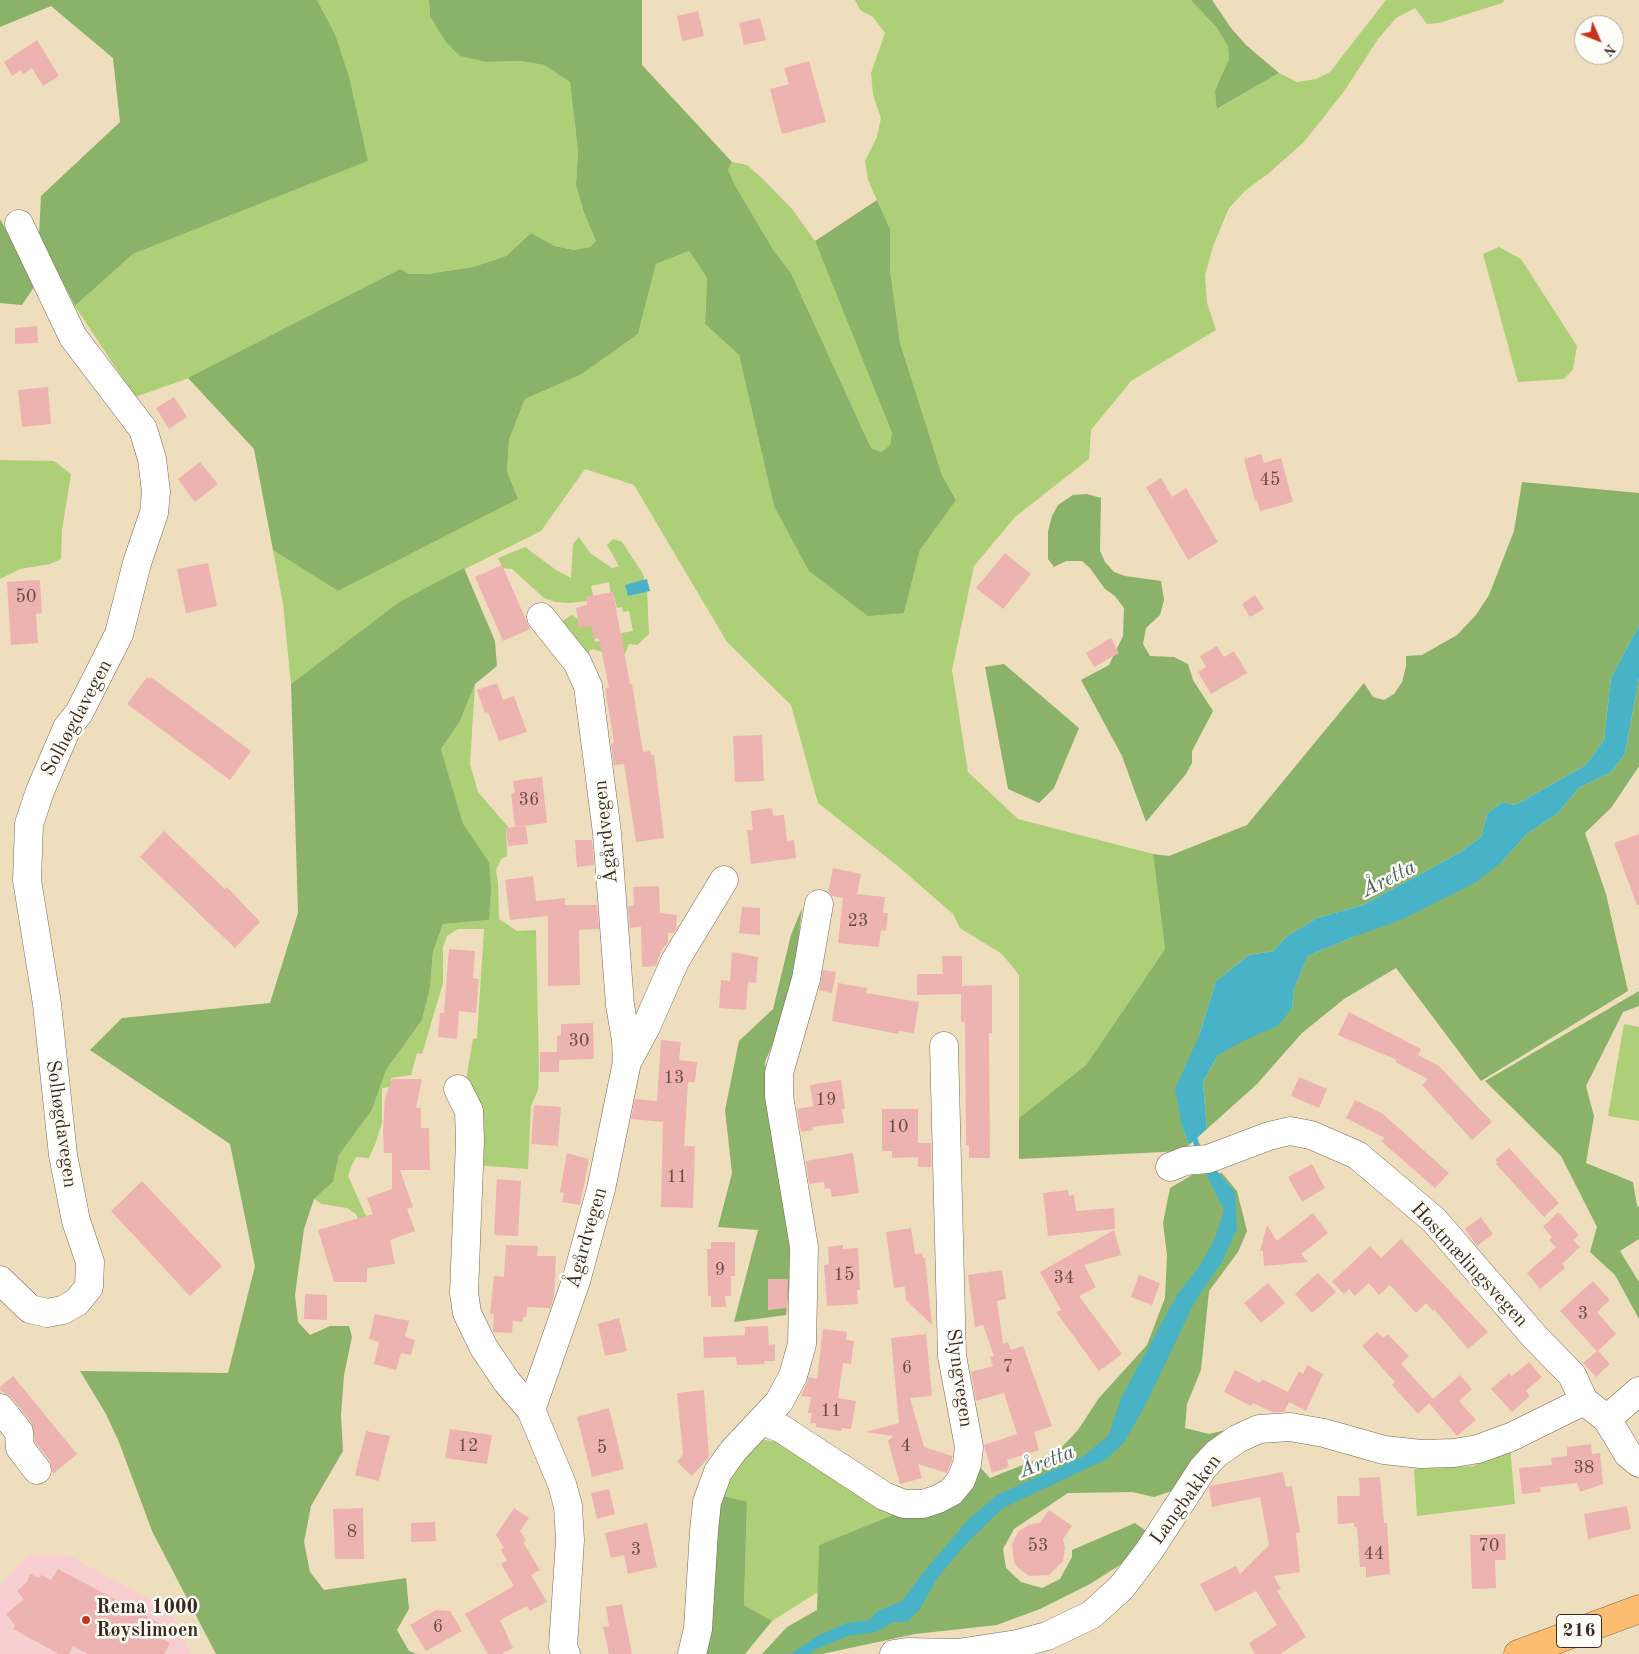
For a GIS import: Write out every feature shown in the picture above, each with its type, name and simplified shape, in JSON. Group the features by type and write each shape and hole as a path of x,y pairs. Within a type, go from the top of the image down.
{"main road":[{"name":"216","path":"1518,1654 1639,1609"}],"street":[{"name":"Solhøgdavegen","path":"0,1280 30,1308 47,1313 63,1310 77,1302 89,1287 90,1262 76,1221 63,1155 47,1004 27,880 29,824 40,791 67,728 79,713 119,634 137,563 154,512 156,492 152,459 143,429 73,337 18,224"},
{"name":"Ågårdvegen","path":"531,1410 576,1281 601,1189 627,1062 626,1040 620,1005 607,833 588,686 577,662 541,617"},
{"name":"Ågårdvegen","path":"627,1062 646,1027 675,960 724,880"},
{"path":"692,1654 698,1629 707,1502 718,1472 733,1451 764,1421 779,1402 794,1376 802,1344 804,1248 780,1105 778,1073 806,979 819,904"},
{"name":"Slyngvegen","path":"764,1421 782,1429 884,1496 904,1504 923,1504 938,1499 951,1492 961,1480 967,1464 969,1447 952,1356 944,1046"},
{"path":"458,1089 469,1112 470,1141 464,1293 467,1313 484,1348 507,1382 531,1410 562,1484 568,1506 570,1540 563,1647 566,1654"},
{"name":"Høstmælingsvegen","path":"1170,1167 1185,1162 1208,1159 1269,1136 1290,1131 1311,1135 1357,1155 1434,1220 1534,1336 1572,1375 1584,1401 1607,1419 1628,1454 1639,1464"},
{"path":"1607,1419 1639,1391"},
{"name":"Langbakken","path":"894,1654 907,1652 958,1653 1017,1644 1047,1636 1091,1615 1121,1588 1149,1551 1203,1468 1216,1454 1237,1439 1259,1429 1290,1427 1324,1433 1384,1450 1421,1454 1454,1452 1478,1449 1511,1437 1584,1401"},
{"path":"0,1408 19,1432 20,1448 37,1470"}],"shaded area":[{"path":"28,1555 68,1555 171,1611 191,1654 0,1654 0,1585"}],"green space":[{"path":"0,0 317,0 335,34 349,77 368,161 133,254 75,306 39,235 41,196 120,122 113,58 51,6 0,27"},
{"path":"317,0 429,0 430,16 487,62 521,61 544,65 570,82 578,151 576,185 584,213 596,241 590,247 574,250 555,246 531,233 506,256 473,267 427,274 410,274 400,269 189,378 135,397 75,306 133,254 368,161 335,34"},
{"path":"429,0 642,0 642,65 732,162 728,170 736,187 774,251 791,273 871,448 881,452 890,445 892,433 815,241 877,200 890,229 890,269 900,343 942,475 956,500 920,550 904,613 868,616 809,571 774,506 739,355 705,324 707,278 689,251 656,264 638,334 582,374 525,399 509,440 507,471 518,499 338,591 273,550 254,449 188,378 400,269 410,274 427,274 473,267 506,256 531,233 555,246 574,250 590,247 596,241 584,213 576,185 578,151 570,82 544,65 521,61 487,62 460,56 446,42 430,16"},
{"path":"855,0 1191,0 1217,28 1228,47 1229,59 1223,74 1218,109 1279,73 1297,82 1316,79 1330,72 1386,0 1505,0 1502,3 1439,23 1427,24 1415,8 1396,18 1378,39 1345,90 1304,142 1269,173 1246,190 1229,208 1213,246 1205,275 1207,303 1216,330 1131,381 1091,430 1089,459 1015,517 974,566 952,670 968,772 1018,819 1153,854 1165,949 1086,1065 1019,1118 1019,975 1002,954 960,928 953,914 899,867 818,803 791,705 727,642 634,485 585,469 541,531 399,602 291,684 283,604 273,550 338,591 518,499 507,471 509,440 525,399 582,374 638,334 656,264 689,251 707,278 705,324 739,355 774,506 904,613 920,550 956,499 942,475 900,343 890,268 890,229 868,180 865,161 877,137 881,118 873,95 871,73 885,33 873,17 860,10"},
{"path":"1191,0 1212,0 1231,28 1246,45 1279,73 1217,109 1215,91 1229,59 1228,47 1217,28"},
{"path":"732,162 747,165 764,180 792,209 815,241 892,433 890,445 881,452 871,448 791,273 774,251 736,187 728,170"},
{"path":"0,219 36,284 22,305 0,303"},
{"path":"1499,247 1521,259 1577,346 1573,369 1564,379 1518,382 1483,254"},
{"path":"0,460 54,461 71,474 62,530 61,559 50,564 20,569 0,579"},
{"path":"1522,482 1639,493 1639,625 1611,678 1604,740 1586,765 1515,805 1502,802 1487,814 1481,837 1459,853 1363,905 1317,918 1287,936 1273,951 1249,955 1216,981 1199,1036 1182,1126 1189,1145 1183,1151 1019,1159 1019,1118 1086,1065 1165,949 1153,854 1169,856 1247,825 1364,683 1373,697 1384,700 1394,694 1402,682 1406,666 1406,656 1422,655 1457,635 1476,615 1489,595 1514,531"},
{"path":"1087,494 1101,498 1100,551 1105,562 1114,572 1125,576 1161,581 1164,600 1160,615 1146,628 1143,644 1150,656 1174,657 1188,664 1193,680 1213,711 1192,751 1192,763 1186,774 1146,822 1122,756 1081,680 1109,665 1123,636 1124,608 1115,596 1105,589 1090,568 1082,561 1066,561 1054,567 1048,559 1048,531 1052,516 1058,505 1073,495"},
{"path":"579,537 590,553 612,568 619,566 607,545 613,539 622,542 643,574 647,590 649,634 637,645 629,644 623,658 593,649 589,651 590,663 557,624 572,615 583,623 591,623 595,642 622,637 621,633 633,631 629,611 623,612 622,607 617,608 614,596 611,597 609,582 591,586 594,600 570,603 555,602 544,598 512,569 503,568 498,558 525,547 556,570 571,578 573,544"},
{"path":"464,568 495,641 497,666 475,684 460,721 441,749 463,824 489,862 491,889 489,920 443,924 433,952 430,988 422,1020 386,1070 372,1110 339,1155 333,1182 314,1199 304,1229 295,1295 298,1322 310,1335 330,1326 349,1326 352,1337 344,1375 341,1415 343,1451 311,1506 304,1542 310,1572 324,1590 406,1578 409,1609 397,1630 409,1651 417,1654 216,1654 152,1531 119,1442 106,1414 80,1371 228,1373 255,1266 230,1144 90,1050 122,1018 270,1003 298,913 291,684 399,602"},
{"path":"1004,664 1079,728 1054,788 1039,803 1008,789 985,667"},
{"path":"1639,678 1639,766 1611,808 1585,833 1606,894 1628,991 1481,1081 1396,968 1344,999 1302,1033 1257,1084 1207,1129 1203,1082 1218,1055 1292,1008 1294,989 1308,956 1353,937 1501,863 1527,834 1557,814 1580,787 1610,773 1625,754"},
{"path":"475,684 470,764 478,792 509,828 506,829 507,856 501,859 496,870 499,919 517,931 536,930 539,1071 538,1090 531,1106 528,1169 474,1165 467,1074 473,1039 477,1038 484,929 458,929 447,936 443,947 443,983 422,1054 417,1053 411,1075 391,1078 391,1087 382,1088 382,1123 376,1142 369,1158 356,1157 348,1176 365,1214 374,1224 360,1225 356,1214 347,1208 322,1204 314,1199 333,1182 339,1155 372,1110 386,1070 422,1020 430,988 433,952 443,924 489,920 489,862 463,825 441,749 460,721"},
{"path":"802,908 792,997 765,1062 774,1141 794,1241 786,1315 734,1322 758,1230 718,1227 732,1173 725,1110 739,1041 773,1009 791,935"},
{"path":"1639,991 1639,1006 1623,1012 1586,1086 1594,1116 1586,1163 1633,1182 1637,1206 1639,1207 1639,1239 1620,1251 1639,1282 1639,1319 1615,1275 1590,1252 1597,1227 1561,1156 1485,1081"},
{"path":"1624,1024 1639,1027 1639,1121 1608,1116"},
{"path":"1222,1173 1237,1191 1247,1231 1238,1252 1209,1291 1201,1370 1187,1404 1185,1428 1209,1434 1251,1424 1177,1489 1154,1497 1132,1492 1068,1493 1014,1529 1003,1549 1006,1568 1021,1582 1042,1588 1060,1579 1072,1557 1072,1550 1135,1523 1146,1531 1134,1556 1090,1584 1040,1609 997,1625 915,1634 822,1654 762,1654 787,1627 817,1610 819,1545 895,1514 978,1465 990,1478 1058,1451 1078,1430 1099,1398 1147,1345 1165,1298 1167,1255 1163,1223 1170,1188 1192,1175"},
{"path":"764,1440 783,1443 895,1514 819,1545 818,1592 772,1621 744,1605 747,1503 719,1495 746,1451"},
{"path":"1510,1446 1515,1504 1417,1516 1414,1469 1473,1466"},
{"path":"719,1495 747,1502 744,1605 772,1621 745,1654 705,1654"}],"water":[{"path":"647,579 650,591 628,596 625,585"},
{"path":"1639,625 1639,678 1625,754 1610,773 1580,787 1557,814 1527,834 1501,863 1473,884 1401,920 1308,956 1294,989 1292,1008 1278,1026 1245,1040 1218,1055 1203,1082 1207,1129 1189,1145 1182,1126 1175,1089 1199,1036 1216,981 1249,955 1273,951 1287,936 1317,918 1363,905 1459,853 1481,837 1487,814 1502,802 1515,805 1586,765 1604,740 1611,678"},
{"path":"1212,1165 1235,1192 1237,1229 1222,1262 1194,1303 1146,1404 1123,1444 1105,1460 1003,1508 965,1545 936,1580 920,1609 907,1622 893,1622 876,1632 848,1636 814,1650 809,1654 791,1654 817,1636 847,1623 869,1620 878,1611 902,1601 922,1574 968,1520 997,1495 1084,1456 1109,1435 1121,1398 1177,1295 1201,1264 1216,1236 1224,1210 1206,1174 1206,1167"}],"building":[{"path":"698,11 704,36 682,41 677,16"},
{"path":"760,18 766,40 744,45 739,23"},
{"path":"37,40 59,76 43,86 32,68 23,74 21,70 12,76 4,62"},
{"path":"809,61 826,122 782,134 770,89 789,84 784,68"},
{"path":"37,326 38,343 15,344 15,328"},
{"path":"48,387 51,424 22,427 18,390"},
{"path":"174,397 187,417 169,429 156,408"},
{"path":"1261,454 1264,463 1281,458 1293,502 1260,511 1257,500 1255,501 1244,459"},
{"path":"200,462 218,484 195,502 178,479"},
{"path":"1161,478 1172,497 1186,488 1218,542 1188,560 1146,487"},
{"path":"1005,553 1031,574 1003,609 976,588"},
{"path":"208,563 217,606 186,613 177,569"},
{"path":"502,565 530,629 503,641 475,577"},
{"path":"40,580 42,613 36,614 38,643 11,645 7,582"},
{"path":"613,592 630,684 632,684 643,752 650,751 651,755 654,755 664,838 636,842 624,764 614,765 611,744 614,743 605,688 609,688 599,638 594,639 591,626 579,628 576,608 587,605 586,597"},
{"path":"1255,595 1264,609 1250,617 1242,604"},
{"path":"1111,638 1119,653 1094,667 1086,653"},
{"path":"1217,646 1224,657 1234,651 1247,673 1211,694 1198,672 1206,667 1200,656"},
{"path":"147,677 149,679 151,677 251,751 230,780 127,704"},
{"path":"497,683 503,700 514,696 527,732 499,741 488,712 485,713 477,690"},
{"path":"762,735 764,781 735,782 733,736"},
{"path":"542,777 547,823 515,827 511,794 515,793 513,781"},
{"path":"772,808 773,816 784,815 787,841 794,840 796,858 751,864 747,830 753,830 751,811"},
{"path":"526,826 528,844 508,846 506,828"},
{"path":"164,831 225,889 227,887 260,922 235,948 140,857"},
{"path":"1639,834 1639,905 1637,905 1614,843"},
{"path":"575,840 592,840 594,865 577,867"},
{"path":"833,868 861,874 857,894 885,897 883,913 888,913 886,931 881,930 879,947 838,943 843,898 832,896 828,892"},
{"path":"533,876 536,901 565,898 565,905 597,905 599,929 579,930 580,985 548,986 548,916 510,920 505,880"},
{"path":"659,886 660,913 677,915 676,930 673,933 668,933 668,942 661,951 656,966 642,967 641,927 630,928 628,906 634,906 633,887"},
{"path":"742,907 760,908 760,935 739,933"},
{"path":"449,949 475,951 473,978 479,979 476,1013 459,1011 457,1039 438,1037 440,1013 444,1013"},
{"path":"732,952 758,957 756,983 748,982 746,1010 719,1008 721,980 730,981"},
{"path":"942,956 962,956 962,986 992,985 992,1033 989,1033 990,1158 969,1158 969,1145 966,1145 965,1022 961,1022 961,994 917,995 917,974 943,974"},
{"path":"823,970 836,972 832,993 819,990"},
{"path":"838,983 867,988 866,993 919,1002 914,1033 899,1031 898,1034 832,1021"},
{"path":"1349,1012 1421,1049 1418,1055 1439,1066 1492,1122 1472,1140 1422,1085 1428,1079 1395,1062 1397,1060 1338,1035"},
{"path":"593,1023 594,1059 559,1060 559,1072 540,1072 540,1052 557,1052 557,1036 561,1035 561,1024"},
{"path":"661,1040 681,1042 679,1060 697,1062 695,1082 688,1082 684,1146 695,1146 693,1208 661,1207 663,1122 631,1119 635,1099 657,1101"},
{"path":"1299,1077 1327,1089 1319,1108 1291,1096"},
{"path":"392,1079 422,1079 416,1108 421,1108 421,1128 429,1128 430,1170 400,1170 413,1207 407,1209 415,1231 390,1240 395,1264 367,1268 367,1282 334,1282 318,1230 373,1214 367,1198 392,1189 392,1153 384,1153 383,1132 385,1098"},
{"path":"841,1080 845,1109 842,1109 844,1123 812,1127 813,1130 801,1132 797,1109 813,1106 810,1085"},
{"path":"1355,1100 1383,1114 1449,1173 1435,1188 1381,1141 1385,1138 1346,1118"},
{"path":"534,1105 561,1107 558,1146 531,1144"},
{"path":"882,1109 918,1109 918,1157 892,1158 892,1151 882,1151"},
{"path":"918,1143 931,1143 931,1167 918,1167"},
{"path":"1509,1148 1559,1203 1544,1217 1496,1164 1498,1162 1495,1160"},
{"path":"567,1153 589,1159 580,1205 562,1202 564,1193 560,1192"},
{"path":"853,1153 859,1193 832,1197 830,1188 825,1189 824,1182 809,1184 806,1161"},
{"path":"1312,1164 1325,1188 1302,1202 1288,1177"},
{"path":"497,1179 521,1181 518,1236 494,1235"},
{"path":"142,1181 222,1266 190,1296 111,1211"},
{"path":"1068,1190 1069,1196 1074,1195 1076,1211 1114,1208 1115,1229 1048,1236 1043,1193"},
{"path":"1558,1212 1579,1235 1573,1240 1580,1247 1562,1264 1565,1268 1540,1289 1527,1273 1556,1247 1549,1240 1552,1237 1543,1227"},
{"path":"1313,1213 1328,1233 1301,1254 1308,1262 1264,1266 1263,1251 1260,1251 1267,1225 1277,1241"},
{"path":"1481,1217 1493,1234 1477,1246 1465,1229"},
{"path":"911,1228 915,1254 922,1253 923,1258 925,1258 932,1325 906,1300 905,1287 894,1288 886,1232"},
{"path":"1114,1230 1121,1255 1084,1265 1096,1287 1079,1296 1122,1354 1099,1371 1056,1312 1061,1310 1040,1272"},
{"path":"1401,1239 1488,1332 1468,1349 1434,1309 1433,1311 1426,1303 1416,1313 1390,1285 1379,1295 1369,1283 1355,1296 1349,1289 1344,1294 1332,1282 1370,1246 1381,1258"},
{"path":"711,1242 735,1242 735,1276 731,1276 731,1296 725,1296 726,1307 711,1307 711,1296 708,1296 707,1249 711,1249"},
{"path":"506,1245 538,1246 537,1256 556,1256 554,1296 550,1308 527,1307 526,1317 523,1317 523,1322 513,1321 512,1333 493,1332 494,1314 490,1314 494,1276 504,1277"},
{"path":"843,1245 843,1249 858,1248 860,1290 857,1290 858,1304 827,1306 824,1265 829,1264 828,1247"},
{"path":"1002,1270 1006,1299 997,1301 1003,1344 1008,1342 1011,1350 1023,1346 1052,1426 1034,1432 1039,1450 1007,1460 1009,1467 992,1473 984,1445 1017,1434 1004,1393 976,1401 971,1372 993,1366 990,1357 994,1356 983,1325 975,1327 968,1275"},
{"path":"1318,1273 1336,1292 1312,1313 1295,1294"},
{"path":"1139,1275 1160,1283 1152,1305 1131,1297"},
{"path":"768,1279 788,1279 787,1308 768,1310"},
{"path":"1593,1281 1610,1300 1597,1312 1616,1334 1598,1351 1610,1364 1596,1377 1583,1363 1597,1351 1560,1311"},
{"path":"1268,1283 1285,1303 1261,1323 1244,1303"},
{"path":"305,1294 327,1295 327,1320 304,1319"},
{"path":"375,1314 409,1321 405,1337 415,1340 411,1355 401,1353 396,1370 374,1364 379,1342 369,1339"},
{"path":"619,1318 627,1351 605,1356 598,1324"},
{"path":"768,1326 769,1345 775,1344 775,1361 764,1361 765,1364 737,1365 736,1357 704,1358 703,1337 745,1335 745,1327"},
{"path":"823,1329 847,1332 846,1340 854,1341 851,1364 843,1363 838,1398 856,1401 851,1429 842,1428 841,1431 816,1427 816,1423 810,1423 812,1413 808,1413 811,1397 801,1396 809,1377 817,1379"},
{"path":"1377,1332 1383,1338 1388,1334 1409,1356 1401,1364 1433,1399 1460,1375 1472,1389 1459,1401 1476,1420 1457,1436 1429,1403 1418,1414 1392,1385 1395,1382 1362,1346"},
{"path":"926,1334 932,1396 910,1398 924,1447 952,1456 952,1460 947,1473 918,1464 922,1478 900,1484 888,1441 893,1436 866,1432 899,1423 891,1338"},
{"path":"1529,1362 1542,1377 1526,1391 1530,1396 1512,1412 1491,1389 1509,1373 1512,1376"},
{"path":"1307,1365 1323,1374 1306,1411 1289,1402 1284,1412 1272,1412 1253,1403 1251,1406 1224,1392 1235,1370 1260,1383 1262,1379 1288,1392 1299,1371 1303,1374"},
{"path":"13,1376 77,1454 53,1474 50,1461 35,1442 31,1422 12,1398 0,1390 0,1387"},
{"path":"704,1390 709,1457 692,1476 677,1462 683,1454 677,1393"},
{"path":"609,1408 624,1469 592,1477 577,1417"},
{"path":"450,1429 492,1435 487,1464 445,1458"},
{"path":"366,1431 390,1436 379,1481 355,1475"},
{"path":"1591,1444 1592,1454 1600,1453 1603,1484 1580,1492 1577,1483 1540,1487 1541,1492 1522,1494 1519,1468 1552,1465 1551,1458 1567,1456 1567,1447"},
{"path":"1283,1472 1286,1487 1292,1486 1300,1532 1296,1533 1300,1572 1274,1576 1281,1589 1277,1591 1306,1637 1280,1654 1255,1654 1249,1643 1277,1625 1256,1591 1215,1612 1200,1584 1236,1566 1240,1574 1269,1545 1260,1497 1212,1507 1209,1488 1210,1486"},
{"path":"1380,1477 1384,1523 1387,1523 1390,1574 1366,1577 1366,1567 1360,1567 1357,1527 1354,1527 1354,1523 1338,1524 1337,1496 1360,1496 1359,1478"},
{"path":"609,1489 615,1514 597,1519 591,1493"},
{"path":"1627,1506 1631,1529 1588,1539 1584,1514"},
{"path":"363,1508 364,1559 335,1559 333,1509"},
{"path":"514,1508 529,1518 520,1531 526,1541 523,1542 540,1570 531,1575 547,1602 530,1611 527,1606 500,1620 513,1648 501,1654 488,1654 465,1614 514,1586 501,1564 507,1560 501,1550 504,1548 496,1535"},
{"path":"1049,1510 1072,1526 1063,1539 1065,1548 1063,1561 1049,1575 1029,1576 1014,1563 1012,1543 1019,1531 1030,1524 1040,1523"},
{"path":"435,1522 436,1541 411,1542 411,1523"},
{"path":"647,1523 657,1567 628,1574 624,1555 611,1558 605,1533"},
{"path":"1505,1534 1506,1560 1495,1560 1496,1588 1472,1589 1470,1535"},
{"path":"58,1569 165,1626 159,1637 170,1643 164,1654 88,1654 73,1646 69,1654 59,1654 13,1629 15,1625 6,1614 24,1599 17,1591 27,1582 30,1574 39,1578 41,1575 51,1580"},
{"path":"622,1604 632,1654 609,1654 603,1627 609,1626 606,1607"},
{"path":"436,1610 450,1611 462,1631 426,1651 410,1625"}],"waterway":[{"name":"Åretta","path":"1193,1134 1198,1148"}],"place":[{"name":"Rema 1000 Røyslimoen","path":"86,1620"}]}
